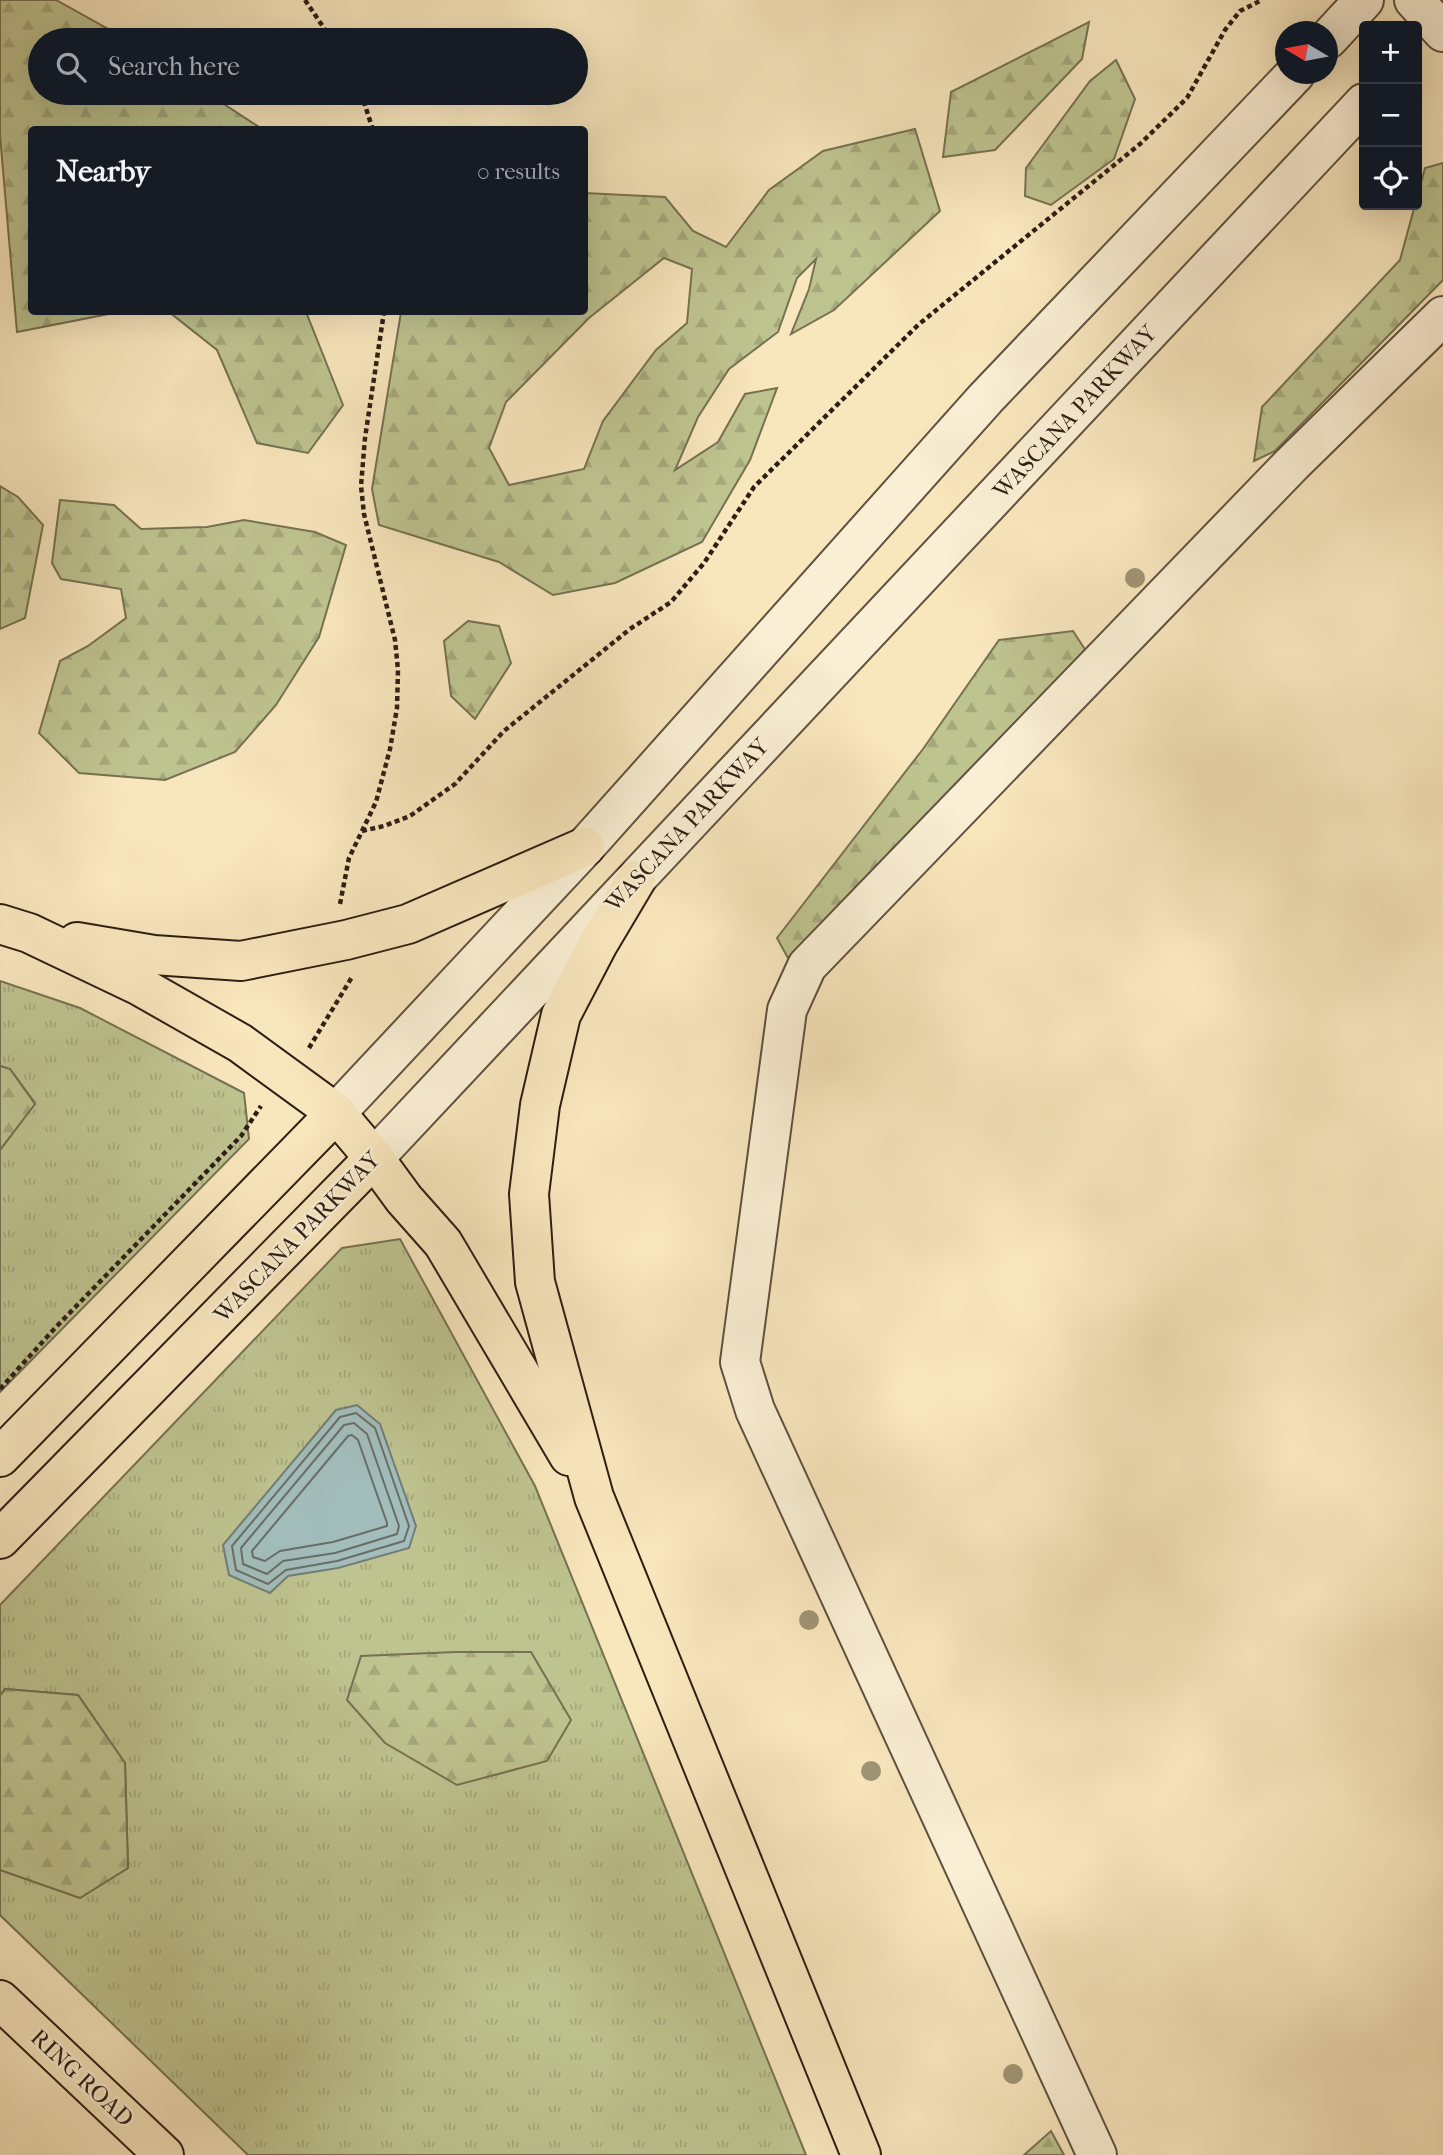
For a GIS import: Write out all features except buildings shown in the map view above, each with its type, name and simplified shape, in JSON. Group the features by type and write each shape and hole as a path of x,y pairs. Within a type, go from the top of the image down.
{"main road":[{"path":"15,929 154,956 241,961 346,940 408,924 585,847"},
{"path":"636,880 598,944 561,1015 540,1105 529,1194 535,1282 594,1497 861,2155"},
{"path":"15,929 138,985 240,1043 336,1112 404,1199 443,1243 594,1497"},
{"path":"0,1457 336,1112"},
{"name":"WASCANA PARKWAY","path":"0,1539 374,1158"},
{"name":"RING ROAD","path":"0,2000 164,2155"}],"street":[{"path":"1338,28 1364,0"},
{"path":"336,1112 585,847 986,398 1284,84"},
{"name":"WASCANA PARKWAY","path":"374,1158 1359,108"},
{"path":"1097,2155 755,1410 740,1362 787,1010 807,966 1292,464 1443,316"}],"path":[{"path":"305,0 324,28"},
{"path":"362,831 410,816 455,783 504,731 630,629 671,601 704,563 754,488 918,325 1140,144 1187,98 1225,30 1240,11 1262,0"},
{"path":"365,105 372,126"},
{"path":"339,900 349,858 376,802 390,749 397,708 398,670 395,640 364,514 361,486 365,438 384,315"},
{"path":"309,1048 354,974"},
{"path":"0,1389 56,1327 241,1136 258,1110"}],"green space":[{"path":"0,0 56,0 106,28 28,28 28,105 225,105 257,126 28,126 28,315 104,315 17,332 0,135"},
{"path":"1089,22 1082,59 995,150 943,157 951,92"},
{"path":"1116,60 1135,99 1114,159 1051,205 1025,196 1026,168 1090,81"},
{"path":"915,129 940,211 834,310 791,334 809,289 816,259 797,278 778,332 729,369 698,417 675,470 718,442 745,394 777,388 750,460 702,542 615,583 553,595 499,562 379,525 372,489 401,315 588,315 588,193 665,197 693,231 726,247 769,190 823,151","holes":["664,258 692,269 687,323 656,350 603,421 584,469 509,485 489,448 506,402 589,318"]},
{"path":"1443,163 1443,280 1275,451 1254,461 1262,407 1400,260 1414,210 1422,210 1422,179 1425,168"},
{"path":"173,315 307,315 343,405 308,453 257,443 217,350"},
{"path":"0,486 18,497 43,525 25,618 0,629"},
{"path":"60,500 114,505 141,529 207,527 244,520 315,532 346,545 319,637 276,705 235,752 165,780 79,773 39,733 60,661 88,646 126,618 121,589 61,579 52,563"},
{"path":"468,621 499,626 511,663 475,719 451,696 444,641"},
{"path":"1073,631 1088,654 788,958 777,938 923,749 999,640"},
{"path":"0,981 80,1008 244,1093 249,1139 0,1392 0,1150 35,1103 10,1069 0,1066"},
{"path":"0,1066 10,1069 35,1104 0,1150"},
{"path":"400,1239 535,1486 806,2155 248,2155 0,1915 0,1870 80,1898 128,1868 125,1763 78,1695 5,1689 0,1696 0,1605 342,1248"},
{"path":"531,1652 571,1720 547,1761 457,1785 385,1743 347,1700 361,1656"},
{"path":"5,1689 78,1695 125,1763 128,1868 80,1898 0,1870 0,1696"},
{"path":"1051,2131 1064,2155 1024,2155"}],"water":[{"path":"357,1405 380,1424 416,1526 409,1548 338,1568 288,1576 270,1593 229,1575 223,1545 336,1410"}]}
